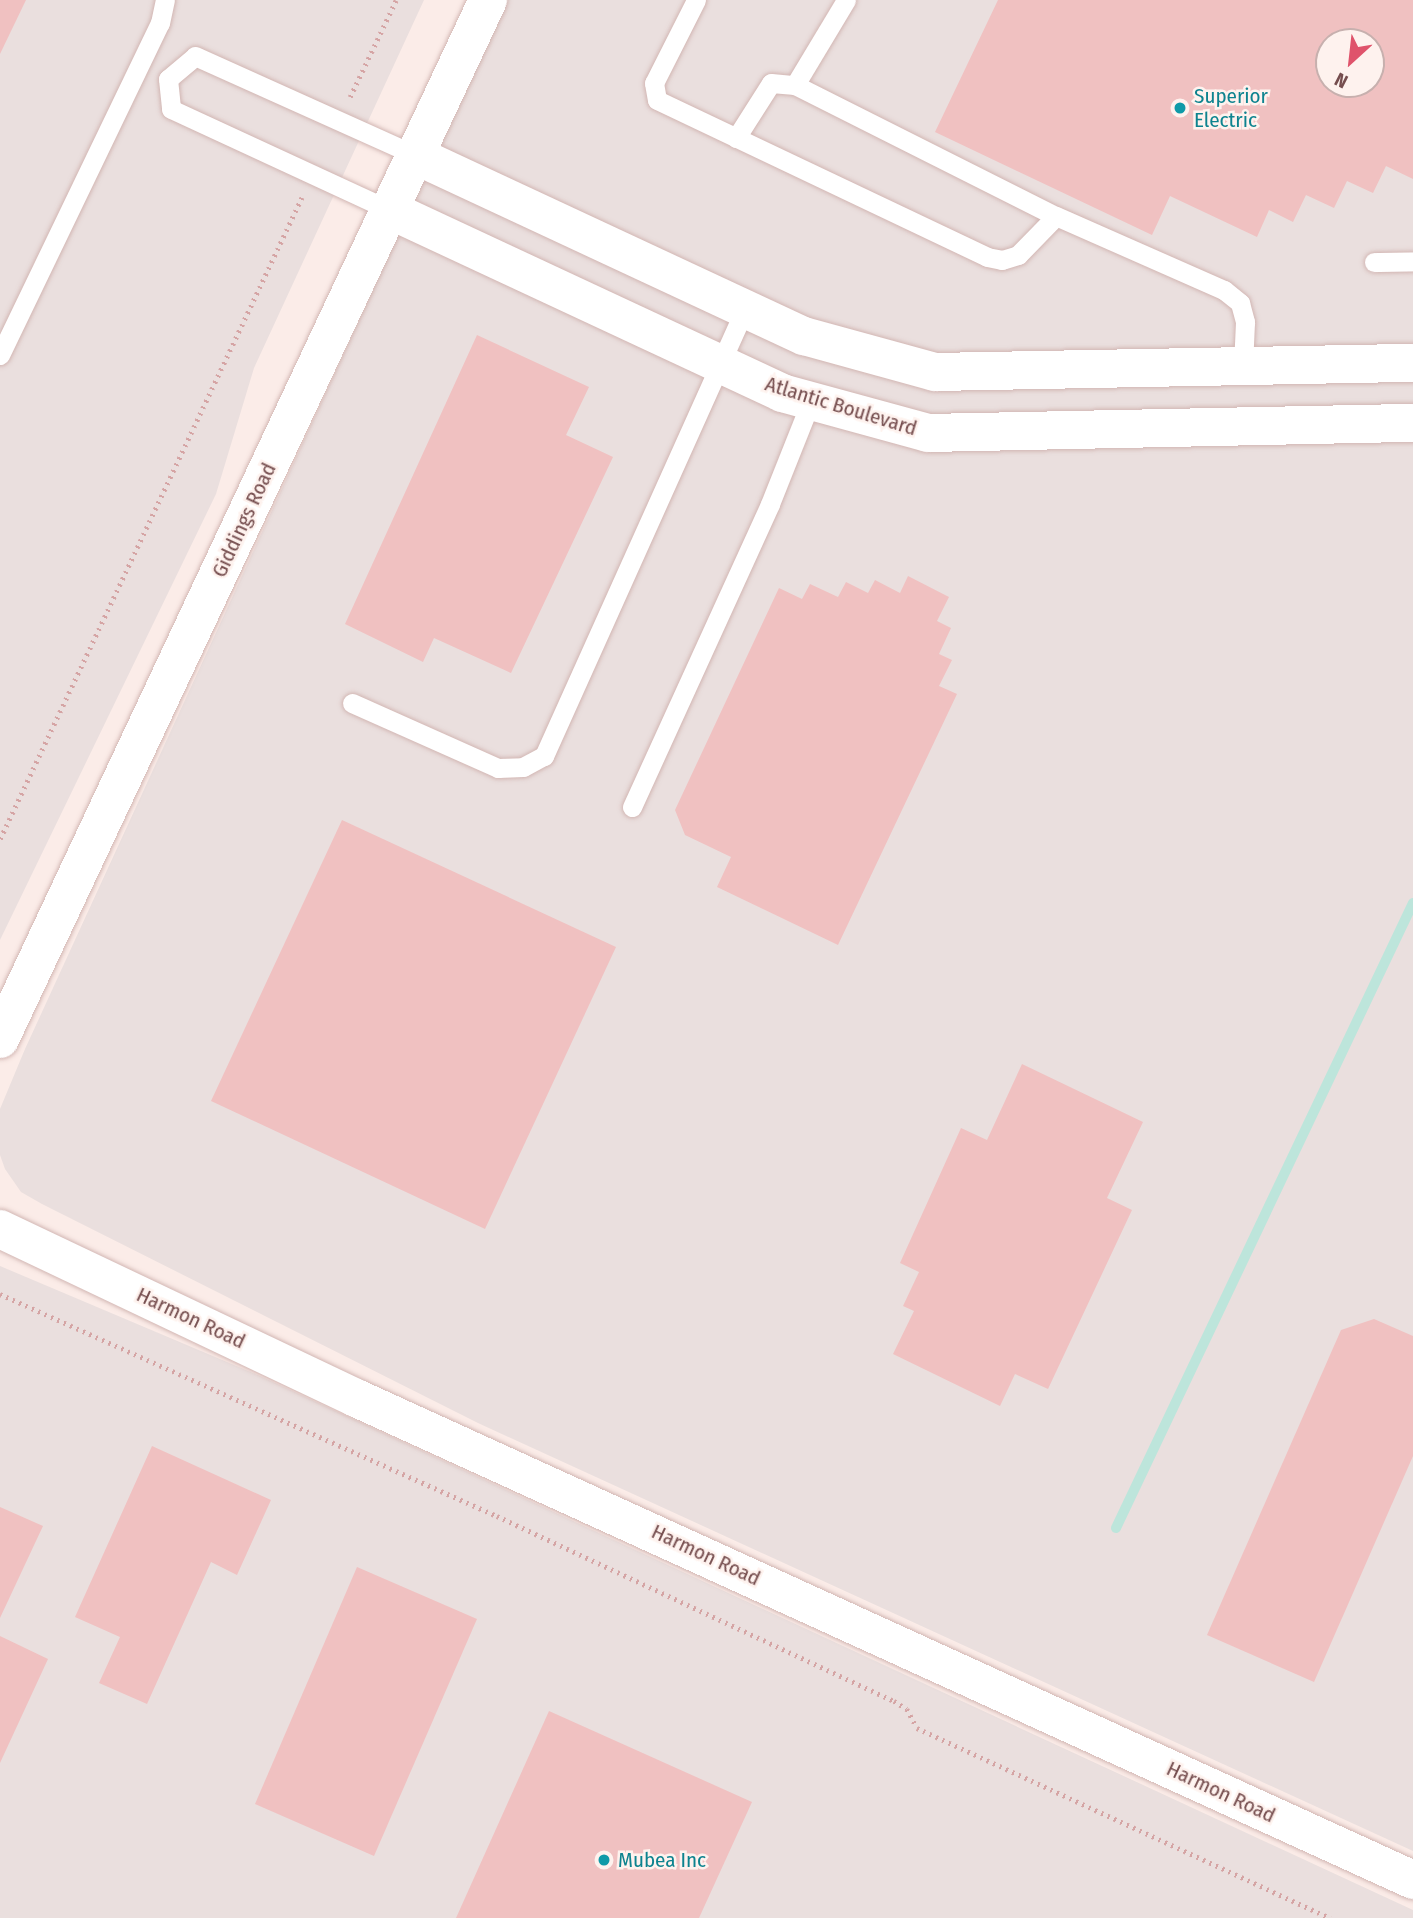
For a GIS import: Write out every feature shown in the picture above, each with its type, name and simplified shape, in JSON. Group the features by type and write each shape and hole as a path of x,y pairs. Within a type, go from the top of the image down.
{"street":[{"name":"Giddings Road","path":"0,1039 488,0"},
{"path":"415,155 804,336 935,372 1413,363"},
{"name":"Atlantic Boulevard","path":"390,210 782,393 928,433 1413,423"},
{"name":"Harmon Road","path":"0,1229 356,1398 1413,1880"}],"lane":[{"path":"0,355 160,23 165,0"},
{"path":"696,0 652,91 657,100 987,257 1002,260 1018,255 1056,216"},
{"path":"795,85 846,0"},
{"path":"168,79 195,56 415,155"},
{"path":"139,66 168,79"},
{"path":"168,79 171,109 390,210"},
{"path":"736,138 771,83 795,85 1056,216 1224,290 1240,303 1245,322 1243,366"},
{"path":"1374,262 1413,261"},
{"path":"352,703 498,768 523,767 544,756 718,362 745,308"},
{"path":"632,807 770,504 811,401"}],"path":[{"path":"339,121 396,0"},
{"path":"0,839 313,175"},
{"path":"0,1294 497,1516 894,1701 907,1709 917,1728 1330,1918"}],"shaded area":[{"path":"0,0 424,0 254,368 216,494 0,940"},
{"path":"506,0 1413,0 1413,1851 478,1423 42,1204 21,1192 5,1169 0,1155 0,1109 25,1049"},
{"path":"0,1266 260,1376 1413,1910 1413,1918 0,1918"}],"building":[{"path":"0,0 26,0 0,54"},
{"name":"Superior Electric","path":"998,0 1413,0 1413,179 1386,166 1373,193 1347,181 1334,208 1306,195 1293,222 1269,210 1257,237 1170,196 1152,235 935,132"},
{"path":"477,335 589,387 566,435 613,457 511,673 434,638 423,662 345,624"},
{"path":"908,576 949,597 937,621 951,628 939,654 952,660 939,686 957,694 838,945 717,887 731,857 685,835 675,810 779,588 802,599 810,584 838,597 846,582 868,593 875,580 900,593"},
{"path":"342,820 616,947 485,1229 211,1101"},
{"path":"1022,1064 1143,1122 1107,1198 1132,1210 1048,1389 1015,1374 1000,1406 893,1354 914,1311 903,1306 919,1272 900,1263 961,1128 987,1140"},
{"path":"1374,1319 1413,1336 1413,1456 1314,1682 1207,1635 1341,1330"},
{"path":"152,1446 271,1500 237,1575 211,1562 147,1704 99,1683 120,1637 75,1617"},
{"path":"0,1507 43,1526 0,1618"},
{"path":"357,1567 477,1619 374,1856 255,1804"},
{"path":"0,1636 48,1659 0,1763"},
{"name":"Mubea Inc","path":"549,1711 752,1802 699,1918 456,1918"}],"waterway":[{"path":"1116,1528 1413,903"}],"place":[{"name":"Superior Electric","path":"1180,108"},
{"name":"Mubea Inc","path":"604,1860"}]}
